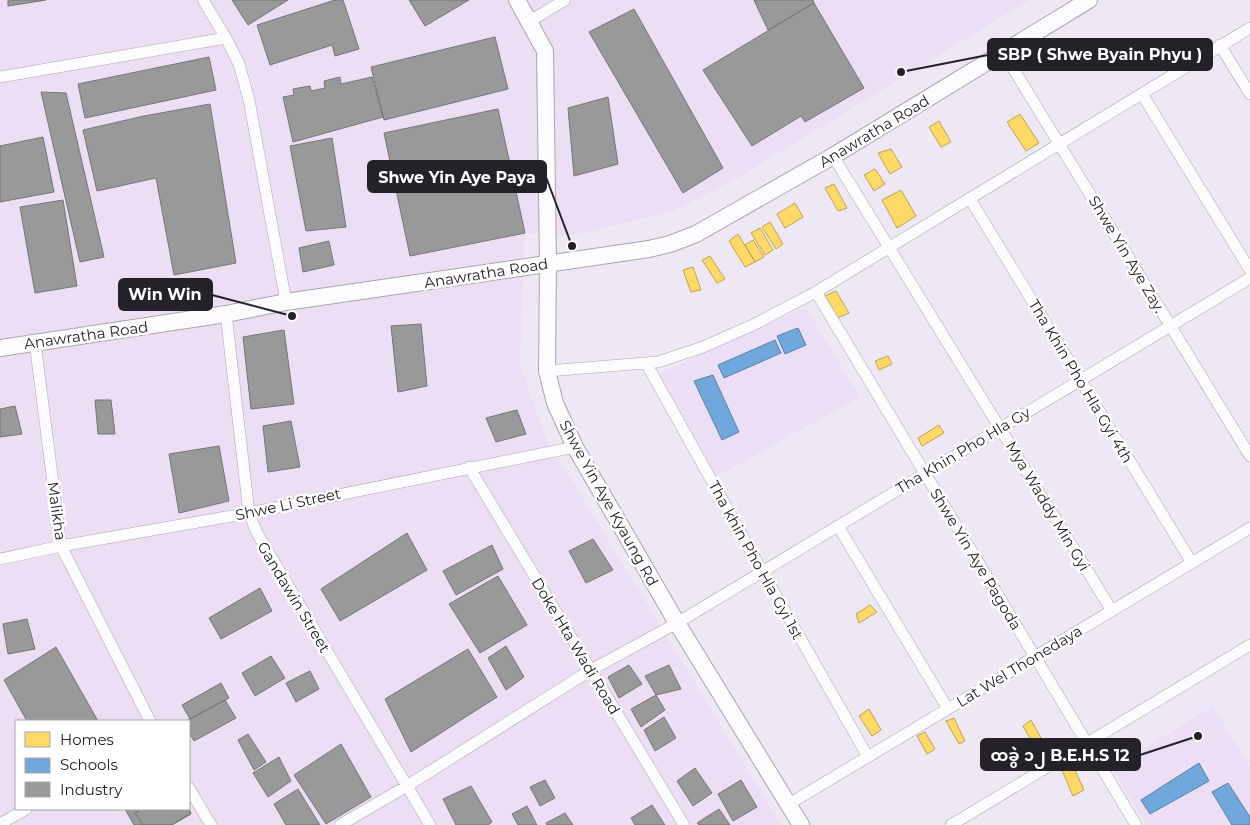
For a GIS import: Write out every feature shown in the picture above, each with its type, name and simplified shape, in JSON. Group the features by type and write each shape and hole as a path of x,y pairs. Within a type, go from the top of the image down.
{"main road":[{"name":"Shwe Yin Aye Kyaung Rd","path":"517,0 545,51 548,263 547,371 555,403 575,446 677,623 801,825"},
{"name":"Anawratha Road","path":"0,348 226,314 286,302 649,249 670,244 696,234 833,156 1089,0"}],"street":[{"path":"202,0 226,38 239,64 249,100 286,302"},
{"path":"530,21 565,0"},
{"path":"547,371 658,362 703,347 755,324 816,292 1250,28"},
{"path":"0,77 226,38"},
{"path":"1220,45 1250,94"},
{"name":"Shwe Yin Aye Zay.","path":"1003,52 1250,456"},
{"path":"1142,94 1250,270"},
{"name":"Mya Waddy Min Gyi","path":"833,156 1112,611"},
{"name":"Tha Khin Pho Hla Gyi 4th","path":"970,199 1192,563"},
{"name":"Tha Khin Pho Hla Gy","path":"340,825 407,786 591,670 677,623 1250,278"},
{"name":"Shwe Yin Aye Pagoda","path":"816,292 1136,825"},
{"name":"Gandawin Street","path":"226,314 249,513 257,534 430,825"},
{"name":"Malikha","path":"35,342 61,546 149,720"},
{"name":"Tha khin Pho Hla Gyi 1st","path":"646,363 868,757"},
{"name":"Shwe Li Street","path":"0,559 61,546 249,513 575,446"},
{"name":"Doke Hta Wadi Road","path":"469,467 684,825"},
{"path":"838,526 948,709"},
{"name":"Lat Wel Thonedaya","path":"789,804 1250,528"},
{"path":"951,825 1250,645"},
{"path":"190,790 211,825"},
{"path":"0,824 24,810"}],"shaded area":[{"path":"0,0 1029,0 736,179 671,212 571,235 525,233 520,365 545,436 781,825 0,825"},
{"path":"806,308 860,397 717,476 659,373"},
{"path":"1213,706 1250,767 1250,825 1147,825 1112,769"}],"building: Homes":[{"path":"1020,114 1039,143 1026,151 1007,122"},
{"path":"939,121 951,142 941,147 929,127"},
{"path":"891,149 902,167 890,174 878,153"},
{"path":"875,169 885,184 874,191 864,175"},
{"path":"834,184 847,208 838,211 825,188"},
{"path":"901,190 916,216 897,228 882,200"},
{"path":"795,203 803,217 785,228 777,214"},
{"path":"770,222 783,244 776,249 762,227"},
{"path":"760,228 773,250 765,255 751,233"},
{"path":"738,234 755,262 745,267 729,241"},
{"path":"753,240 764,257 755,262 745,245"},
{"path":"710,256 725,279 717,283 702,260"},
{"path":"693,267 701,290 691,292 683,270"},
{"path":"836,291 849,313 838,318 825,296"},
{"path":"888,356 892,364 879,370 875,361"},
{"path":"939,425 944,433 922,446 918,438"},
{"path":"870,605 877,612 859,623 856,614"},
{"path":"869,709 881,730 872,736 859,716"},
{"path":"954,718 965,741 959,744 946,721"},
{"path":"1031,720 1048,750 1039,754 1023,726"},
{"path":"925,732 935,749 927,754 917,736"},
{"path":"1073,766 1084,790 1073,796 1062,770"}],"building: Schools":[{"path":"798,328 806,345 785,354 777,336"},
{"path":"775,340 781,353 724,378 718,365"},
{"path":"713,375 739,432 722,440 694,381"},
{"path":"1199,763 1209,781 1150,814 1141,800"},
{"path":"1228,783 1250,817 1250,825 1232,825 1212,792"}],"building: Industry":[{"path":"8,0 46,0 8,6"},
{"path":"232,0 288,0 248,25"},
{"path":"335,0 343,0 359,49 335,56 332,45 270,65 257,25"},
{"path":"409,0 469,0 425,26"},
{"path":"754,0 813,0 814,3 768,30"},
{"path":"814,3 864,88 805,122 801,116 752,146 703,70"},
{"path":"634,9 723,168 683,193 589,32"},
{"path":"495,37 508,89 384,120 371,67"},
{"path":"209,57 216,90 85,118 78,84"},
{"path":"340,77 341,84 372,77 383,117 293,142 283,97 294,95 293,89 310,86 311,91 325,88 324,81"},
{"path":"41,92 66,93 104,257 80,262"},
{"path":"608,97 618,164 574,176 568,108"},
{"path":"210,104 236,263 174,275 156,178 97,191 83,130"},
{"path":"498,109 525,233 410,256 384,133"},
{"path":"43,137 54,192 0,202 0,146"},
{"path":"332,138 346,227 306,231 290,146"},
{"path":"63,200 77,286 35,293 20,207"},
{"path":"329,241 334,265 303,272 299,248"},
{"path":"421,324 427,386 398,392 391,326"},
{"path":"284,330 294,404 251,409 243,337"},
{"path":"95,400 111,400 115,434 98,434"},
{"path":"15,406 22,434 0,437 0,409"},
{"path":"517,410 526,434 496,442 486,418"},
{"path":"291,421 300,467 268,472 263,426"},
{"path":"219,446 229,501 179,513 169,454"},
{"path":"407,533 427,570 340,621 321,589"},
{"path":"593,539 613,570 586,583 569,551"},
{"path":"492,545 503,569 456,595 443,571"},
{"path":"498,576 527,625 480,653 449,604"},
{"path":"260,588 272,611 221,639 209,618"},
{"path":"27,619 35,649 8,654 3,624"},
{"path":"506,646 524,677 506,690 488,658"},
{"path":"56,647 97,720 26,720 4,680"},
{"path":"468,649 497,697 411,752 385,699"},
{"path":"271,656 285,678 255,696 242,673"},
{"path":"629,665 642,684 619,698 608,677"},
{"path":"669,665 681,689 656,695 645,676"},
{"path":"310,671 319,689 296,702 286,683"},
{"path":"221,683 229,698 190,719 182,705"},
{"path":"656,695 665,710 641,727 631,709"},
{"path":"225,700 236,718 194,741 190,734 190,720 188,720"},
{"path":"664,717 676,738 655,751 644,730"},
{"path":"248,734 266,762 254,770 238,740"},
{"path":"341,744 371,797 326,824 294,775"},
{"path":"279,757 291,781 268,797 253,773"},
{"path":"695,768 712,793 693,806 677,781"},
{"path":"545,780 555,798 540,806 530,787"},
{"path":"741,780 757,807 733,821 718,794"},
{"path":"471,786 492,822 488,825 456,825 443,799"},
{"path":"298,789 320,825 286,825 274,804"},
{"path":"652,805 665,825 635,825 631,818"},
{"path":"527,806 537,825 518,825 512,814"},
{"path":"719,809 730,825 699,825 697,823"},
{"path":"126,810 190,810 191,813 171,825 134,825"},
{"path":"140,810 189,810 191,814 172,825 143,825 135,813"},
{"path":"565,813 573,825 547,825 546,823"}],"place":[{"name":"SBP ( Shwe Byain Phyu )","path":"901,72"},
{"name":"Shwe Yin Aye Paya","path":"572,246"},
{"name":"Win Win","path":"292,316"},
{"name":"ထခွဲ ၁၂ B.E.H.S 12","path":"1198,736"}]}
